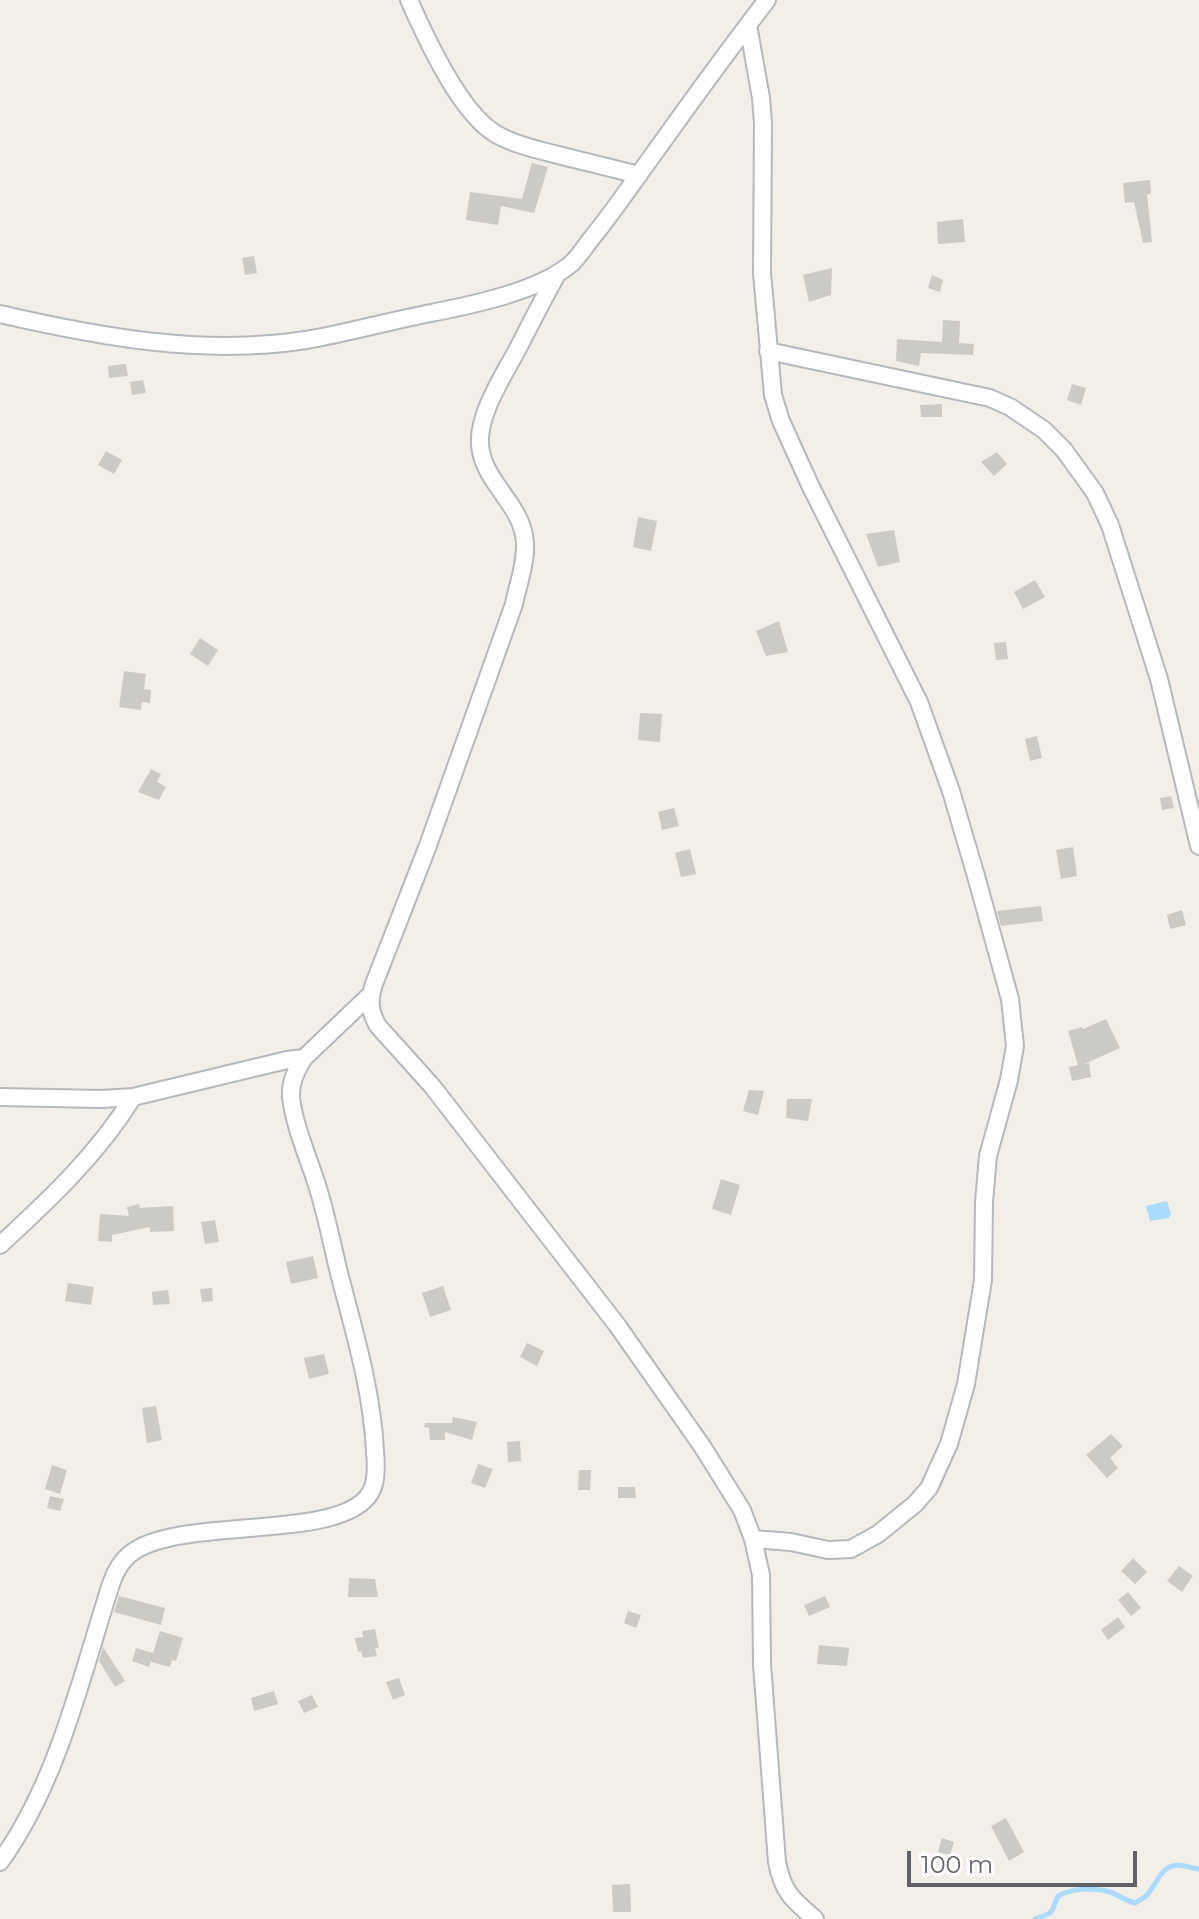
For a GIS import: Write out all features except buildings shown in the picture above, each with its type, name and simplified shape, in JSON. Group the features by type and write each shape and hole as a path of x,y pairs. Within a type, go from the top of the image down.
{"street":[{"path":"409,0 451,81 487,128 506,139 537,149 639,175"},
{"path":"0,314 65,329 160,343 251,345 304,340 451,309 536,285 556,276 575,260 767,0"},
{"path":"748,25 763,123 762,273 773,395 781,421 844,555 919,702 951,791 1010,999 1015,1046 988,1156 983,1280 966,1384 949,1444 929,1488 915,1504 878,1534 851,1549 828,1550 791,1542 753,1539"},
{"path":"0,1862 46,1781 111,1584 122,1561 144,1545 168,1537 335,1516 358,1507 373,1488 376,1462 370,1399 318,1189 291,1096 293,1078 304,1058 370,995 427,848 514,604 523,567 523,533 513,507 486,469 481,455 480,431 496,391 556,276"},
{"path":"768,351 990,398 1010,407 1044,430 1064,450 1095,493 1110,525 1159,679 1199,846"},
{"path":"370,995 372,1016 378,1026 432,1086 617,1325 742,1510 753,1539 761,1575 762,1664 777,1862 783,1886 815,1919"},
{"path":"0,1097 133,1097 304,1058"},
{"path":"0,1245 95,1151 133,1097"}],"water":[{"path":"1167,1201 1171,1214 1169,1218 1150,1221 1146,1206"}],"waterway":[{"path":"1035,1919 1050,1913 1058,1896 1070,1891 1104,1890 1135,1903 1146,1896 1167,1868 1179,1865 1199,1869"}]}
